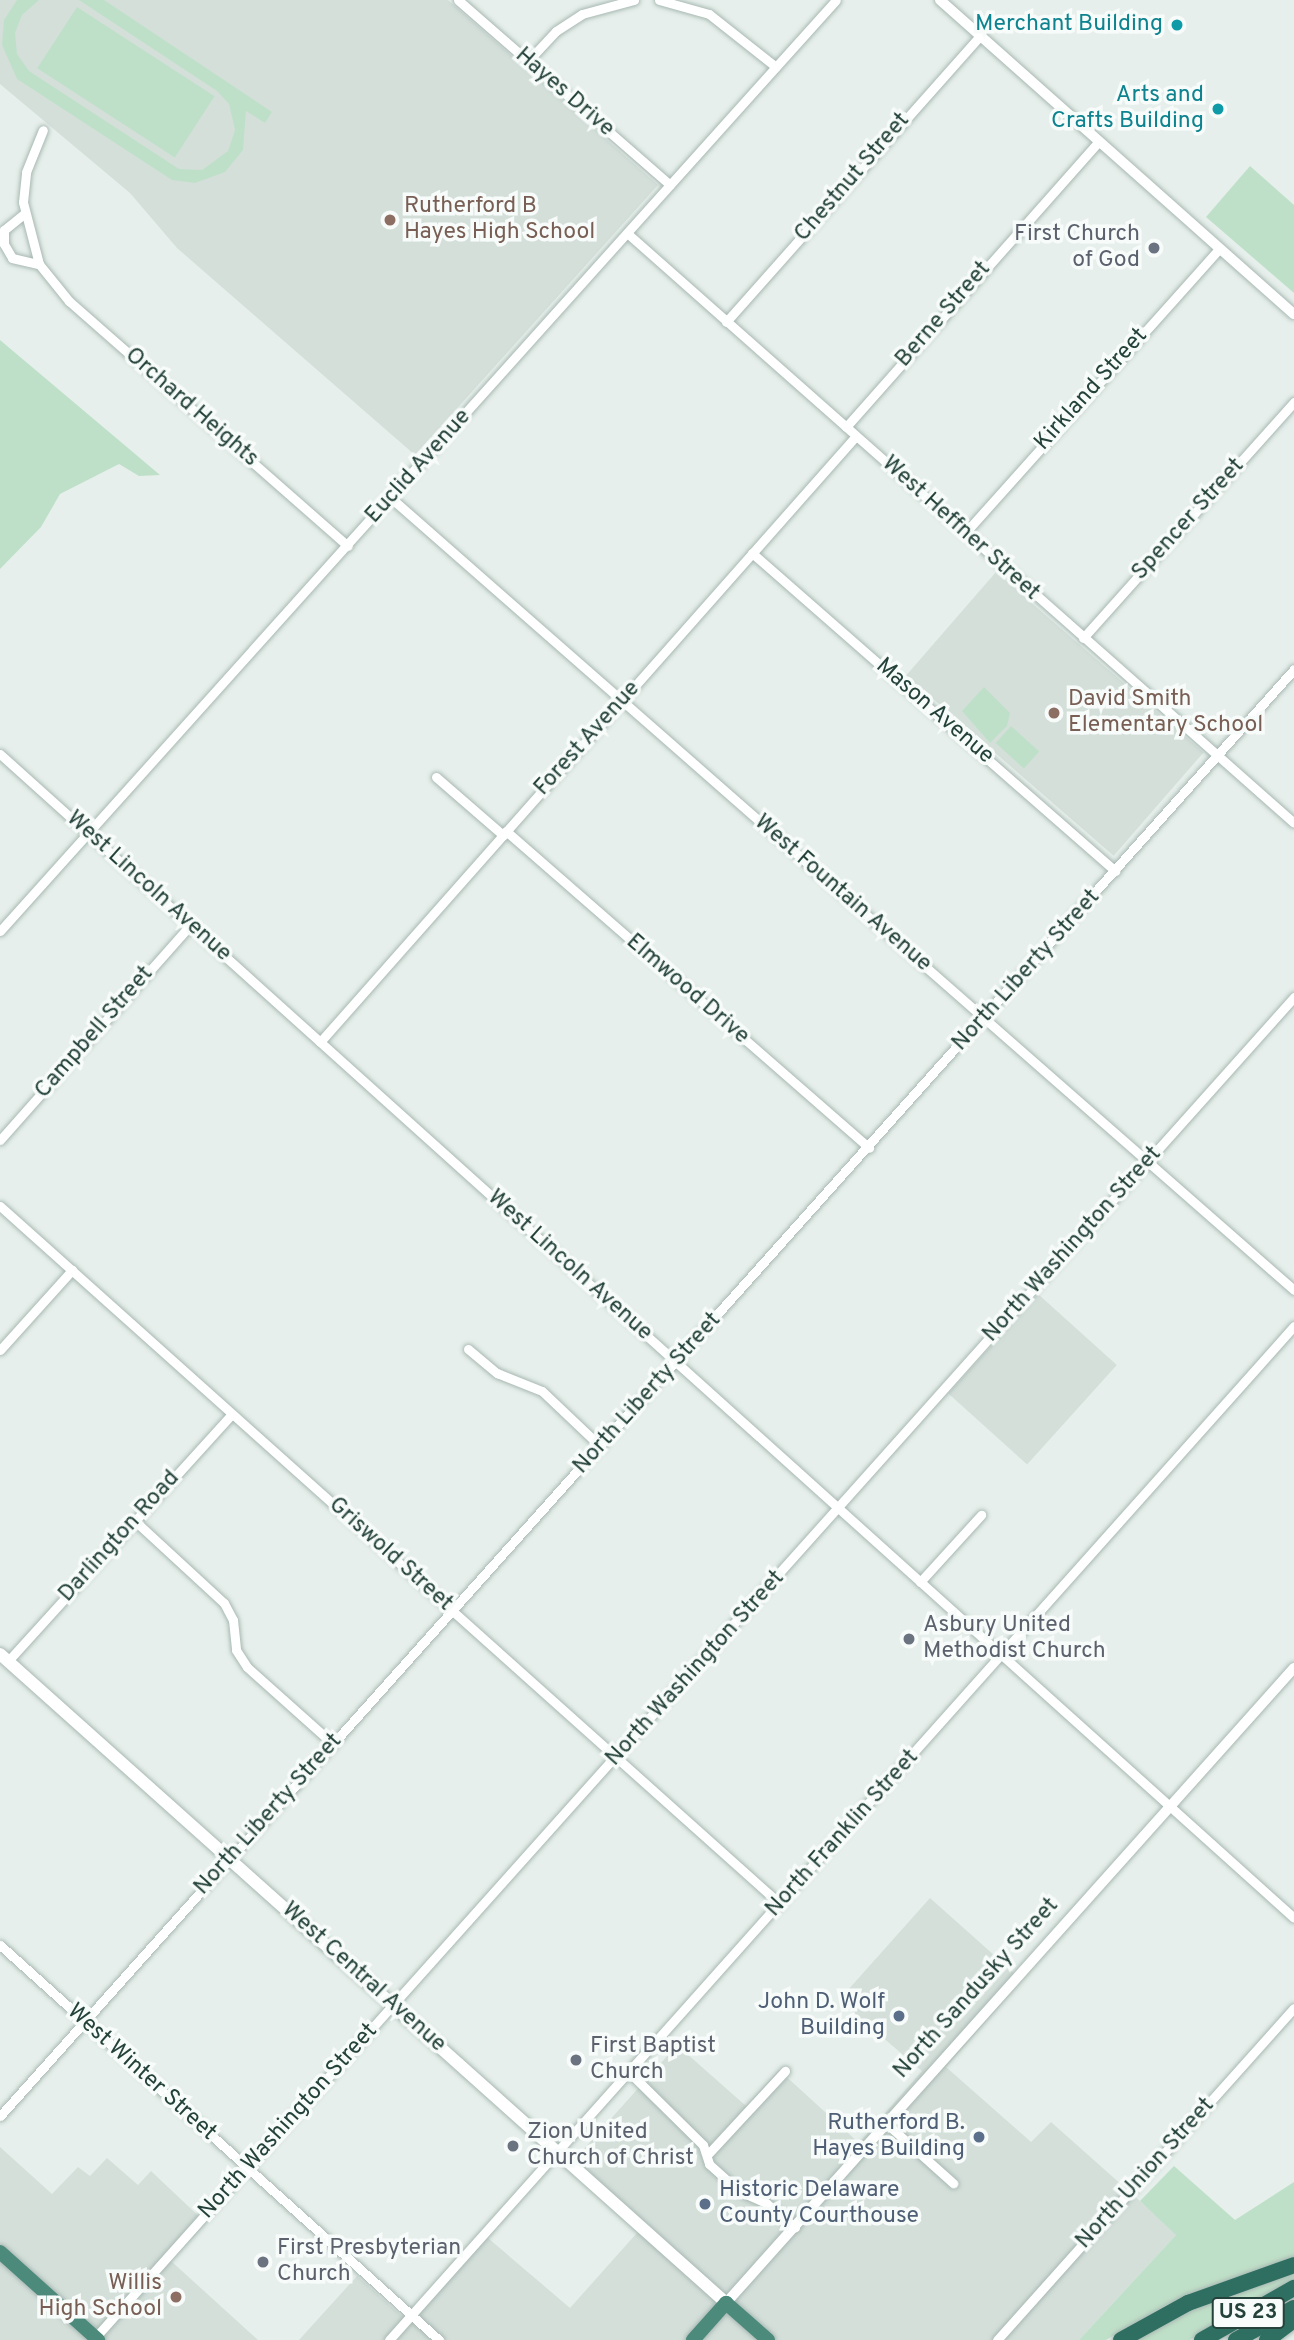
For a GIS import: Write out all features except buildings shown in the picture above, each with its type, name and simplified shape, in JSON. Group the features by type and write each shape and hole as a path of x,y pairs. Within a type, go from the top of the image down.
{"highway":[{"path":"0,2252 96,2339"},
{"path":"1121,2340 1188,2303 1294,2265"},
{"name":"US 23","path":"1202,2340 1294,2288"},
{"name":"North Sandusky Street","path":"693,2340 726,2303"},
{"path":"726,2303 768,2340"},
{"name":"US 23","path":"1236,2340 1294,2308"},
{"path":"1267,2340 1294,2320"}],"main road":[{"name":"West Central Avenue","path":"4,1657 726,2303"}],"street":[{"name":"Hayes Drive","path":"458,0 670,185"},
{"path":"528,61 564,25 596,8 634,0"},
{"path":"659,0 709,14 776,67"},
{"name":"Euclid Avenue","path":"0,931 836,0"},
{"path":"940,0 1294,314"},
{"name":"Chestnut Street","path":"726,321 980,36"},
{"name":"Orchard Heights","path":"43,130 26,172 24,213 39,264 69,300 348,546"},
{"name":"Berne Street","path":"846,427 1099,141"},
{"name":"Orchard Heights","path":"24,213 6,226 4,244 17,261 39,264"},
{"name":"West Heffner Street","path":"627,233 1294,823"},
{"name":"Kirkland Street","path":"965,533 1220,248"},
{"name":"Spencer Street","path":"1083,638 1294,402"},
{"name":"Forest Avenue","path":"320,1042 856,436"},
{"name":"West Fountain Avenue","path":"391,498 1294,1290"},
{"name":"Mason Avenue","path":"752,553 1115,871"},
{"name":"North Liberty Street","path":"0,2116 985,1019 1294,669"},
{"name":"West Lincoln Avenue","path":"0,754 1294,1918"},
{"name":"Elmwood Drive","path":"436,777 505,833 869,1148"},
{"name":"Campbell Street","path":"0,1140 190,925"},
{"name":"North Washington Street","path":"96,2339 1294,997"},
{"name":"Griswold Street","path":"0,1206 780,1904"},
{"path":"0,1350 72,1270"},
{"name":"North Franklin Street","path":"389,2340 1294,1325"},
{"path":"468,1349 497,1373 542,1391 601,1447"},
{"name":"Darlington Road","path":"4,1657 135,1521 232,1414"},
{"path":"920,1582 981,1515"},
{"path":"135,1521 225,1603 233,1620 236,1650 247,1667 333,1744"},
{"name":"North Sandusky Street","path":"726,2303 1294,1668"},
{"name":"West Winter Street","path":"0,1945 439,2340"},
{"name":"North Union Street","path":"997,2340 1294,2008"},
{"path":"709,2153 785,2071"},
{"path":"629,2072 682,2120 709,2153 709,2164 739,2191 766,2203 795,2227"},
{"path":"887,2124 953,2183"}],"shaded area":[{"name":"Rutherford B Hayes High School","path":"0,0 448,0 658,185 415,455 177,248 130,193 0,84"},
{"name":"David Smith Elementary School","path":"996,572 1204,752 1114,856 906,675"},
{"path":"1038,1294 1117,1365 1027,1465 948,1394"},
{"path":"930,1898 1022,1980 946,2067 1031,2142 1051,2122 1177,2234 1079,2340 299,2340 357,2276 405,2319 482,2233 570,2308 644,2225 573,2161 677,2045 746,2106 779,2070 859,2143 922,2071 839,2000"},
{"path":"0,2147 52,2194 78,2167 90,2176 107,2158 138,2185 151,2171 206,2223 171,2261 258,2340 0,2340"}],"green space":[{"path":"17,0 39,0 22,15 15,33 17,54 29,71 179,169 202,170 228,151 235,130 229,104 217,91 79,0 104,0 272,112 265,123 246,111 243,150 225,172 195,183 172,180 17,79 2,45 4,20"},
{"path":"77,7 215,96 175,158 37,68"},
{"path":"1250,166 1294,205 1294,293 1206,217"},
{"path":"0,340 160,475 139,476 119,464 60,494 41,527 0,569"},
{"path":"984,687 1010,713 1007,726 990,743 962,711"},
{"path":"1011,726 1039,751 1024,769 996,743"},
{"path":"1174,2166 1235,2220 1294,2182 1294,2257 1166,2305 1106,2340 1079,2340 1176,2235 1140,2201"},
{"path":"1294,2270 1294,2282 1233,2312 1190,2340 1130,2340 1160,2322"}],"place":[{"name":"Merchant Building","path":"1177,25"},
{"name":"Arts and Crafts Building","path":"1218,109"},
{"name":"Rutherford B Hayes High School","path":"390,220"},
{"name":"First Church of God","path":"1154,248"},
{"name":"David Smith Elementary School","path":"1054,713"},
{"name":"Asbury United Methodist Church","path":"909,1639"},
{"name":"John D. Wolf Building","path":"899,2016"},
{"name":"First Baptist Church","path":"576,2060"},
{"name":"Rutherford B. Hayes Building","path":"979,2137"},
{"name":"Zion United Church of Christ","path":"513,2146"},
{"name":"Historic Delaware County Courthouse","path":"705,2204"},
{"name":"First Presbyterian Church","path":"263,2262"},
{"name":"Willis High School","path":"176,2297"}]}
